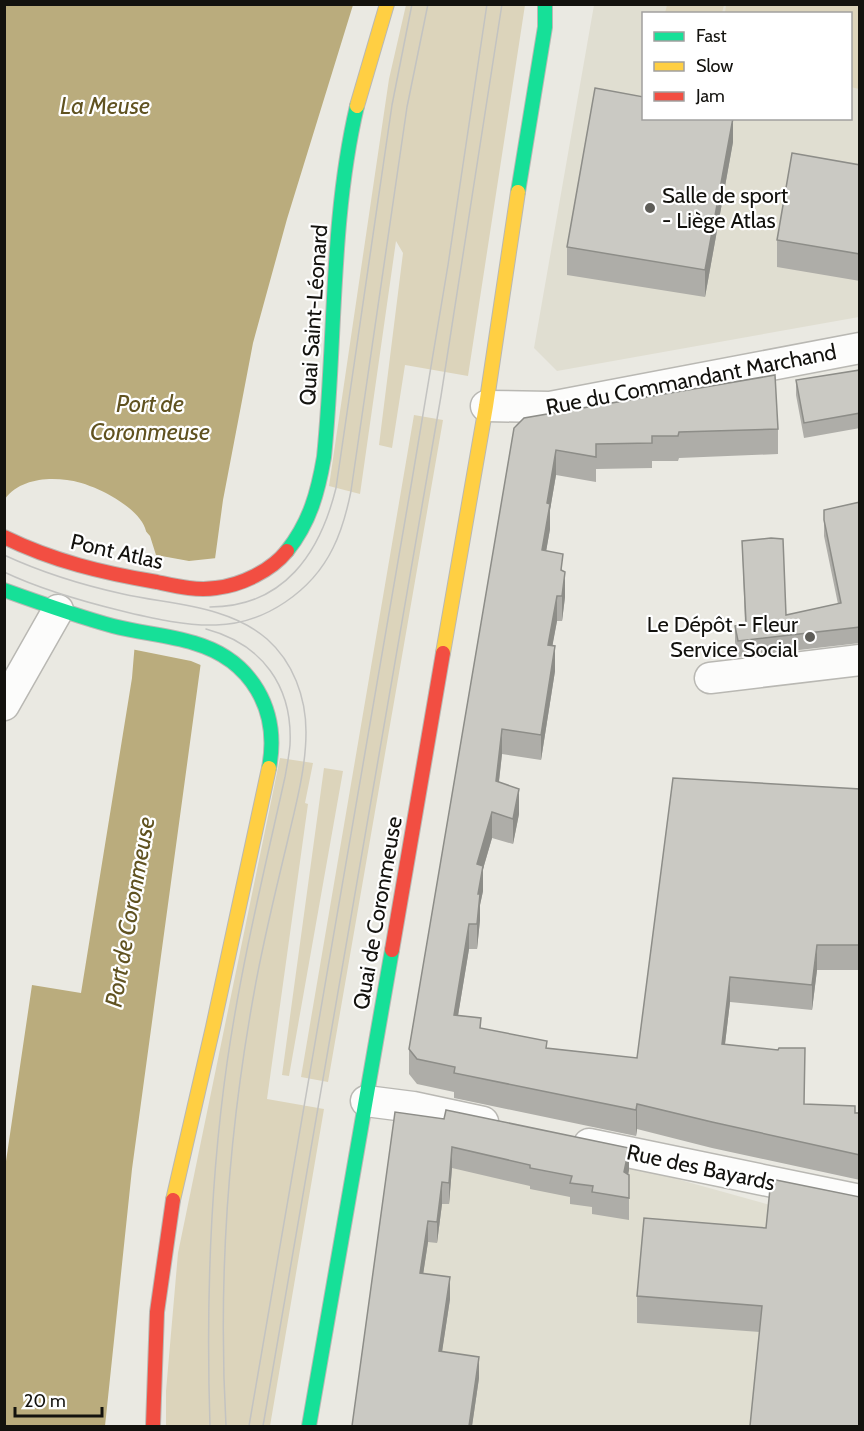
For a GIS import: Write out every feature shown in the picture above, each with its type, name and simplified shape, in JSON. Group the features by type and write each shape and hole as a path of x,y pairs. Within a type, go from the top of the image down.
{"street":[{"name":"Quai Saint-Léonard","path":"225,587 255,576 279,561 292,547 313,510 327,422 343,185 349,139 387,4"},
{"path":"486,406 545,27 545,4"},
{"name":"Rue du Commandant Marchand","path":"486,406 550,407 860,348"},
{"name":"Quai de Coronmeuse","path":"309,1426 486,406"},
{"name":"Pont Atlas","path":"7,538 73,565 127,578 191,588 225,587"},
{"path":"4,590 58,610 118,627 194,643 214,651 242,670 260,693 269,717 272,735 271,756 235,933 176,1182 157,1312 153,1426"},
{"path":"4,705 58,610"},
{"path":"710,678 860,660"},
{"path":"366,1101 412,1107 504,1126"},
{"name":"Rue des Bayards","path":"561,1138 860,1200"}],"shaded area":[{"path":"667,4 724,5 722,12 665,12"},
{"path":"406,5 525,5 468,376 405,365 392,448 379,445 403,253 396,241 360,494 329,486 389,79"},
{"path":"594,5 859,5 859,317 557,371 534,348"},
{"path":"726,5 859,5 859,89 852,87 852,12 725,12"},
{"path":"414,415 443,420 328,1082 301,1077"},
{"path":"280,758 313,763 305,803 308,804 267,1099 324,1109 270,1426 166,1426 166,1391 178,1253"},
{"path":"324,768 343,771 289,1076 282,1075"},
{"path":"392,1159 630,1166 770,1205 859,1426 354,1426"}],"water":[{"name":"Port de Coronmeuse","path":"5,5 353,5 287,219 253,343 223,500 132,1169 105,1426 5,1426 5,1168 32,985 81,993 132,678 139,604 147,558 147,540 142,522 134,513 113,497 88,485 67,480 33,481 18,488 5,499"}],"pier":[{"path":"135,519 150,536 156,555 189,561 217,558 203,666 191,661 131,649 143,554 147,554 143,531"}],"building":[{"name":"Salle de sport - Liège Atlas","path":"595,88 642,97 642,120 733,120 705,270 567,247"},
{"path":"792,153 860,165 860,254 777,240"},
{"path":"860,370 860,413 804,423 796,380"},
{"path":"775,375 778,429 679,432 678,436 652,436 652,443 596,444 596,457 556,450 542,550 563,554 561,570 565,572 562,596 557,596 548,645 555,646 541,735 502,729 496,781 519,789 513,819 492,812 477,864 483,866 478,894 480,894 477,924 469,924 454,1015 481,1018 480,1028 547,1041 546,1048 637,1058 673,778 860,789 860,945 817,945 812,985 730,977 722,1044 778,1050 779,1048 805,1048 804,1104 855,1106 855,1113 860,1113 860,1155 637,1104 636,1110 454,1073 455,1067 417,1059 409,1049 514,428 524,418"},
{"path":"860,502 860,627 738,641 735,626 746,623 742,541 783,539 786,615 841,603 824,510"},
{"path":"446,1110 629,1148 624,1172 629,1175 629,1198 592,1192 593,1186 570,1183 572,1176 530,1168 530,1165 452,1147 449,1183 442,1182 437,1222 428,1221 420,1273 450,1277 439,1351 479,1357 469,1426 352,1426 395,1112 444,1119"},
{"path":"771,1179 860,1197 860,1426 750,1426 762,1306 637,1296 644,1218 766,1228"}],"tram line":[{"path":"210,607 236,605 259,598 278,586 295,572 309,554 329,512 336,488 392,105 412,4"},
{"path":"4,572 47,590 107,607 168,621 216,625 252,619 269,612 300,591 324,564 339,534 351,491 407,107 428,4"},
{"path":"249,1426 448,265 487,4"},
{"path":"263,1426 441,396 502,4"},
{"path":"4,555 48,573 93,587 199,608 235,619 252,628 276,648 291,669 301,693 306,732 302,772 258,974 245,1047 232,1155 224,1263 226,1426"},
{"path":"206,629 243,645 270,670 280,686 290,724 290,745 285,777 239,991 221,1108 213,1199 209,1290 210,1426"}],"traffic: fast":[{"path":"518,192 545,27 545,4"},
{"path":"287,551 302,529 312,506 324,457 342,193 357,106"},
{"path":"4,590 113,626 194,643 232,662 246,675 257,690 265,707 270,726 269,768"},
{"path":"309,1426 392,950"}],"traffic: slow":[{"path":"357,106 387,4"},
{"path":"443,653 486,406 518,192"},
{"path":"173,1200 269,768"}],"traffic: jam":[{"path":"4,537 41,553 79,565 201,589 226,586 255,576 273,565 287,551"},
{"path":"392,950 443,653"},
{"path":"153,1426 157,1312 173,1200"}],"place":[{"name":"Salle de sport - Liège Atlas","path":"650,208"},
{"name":"Le Dépôt - Fleur Service Social","path":"810,637"}],"water label":[{"name":"La Meuse","path":"105,106"}]}
